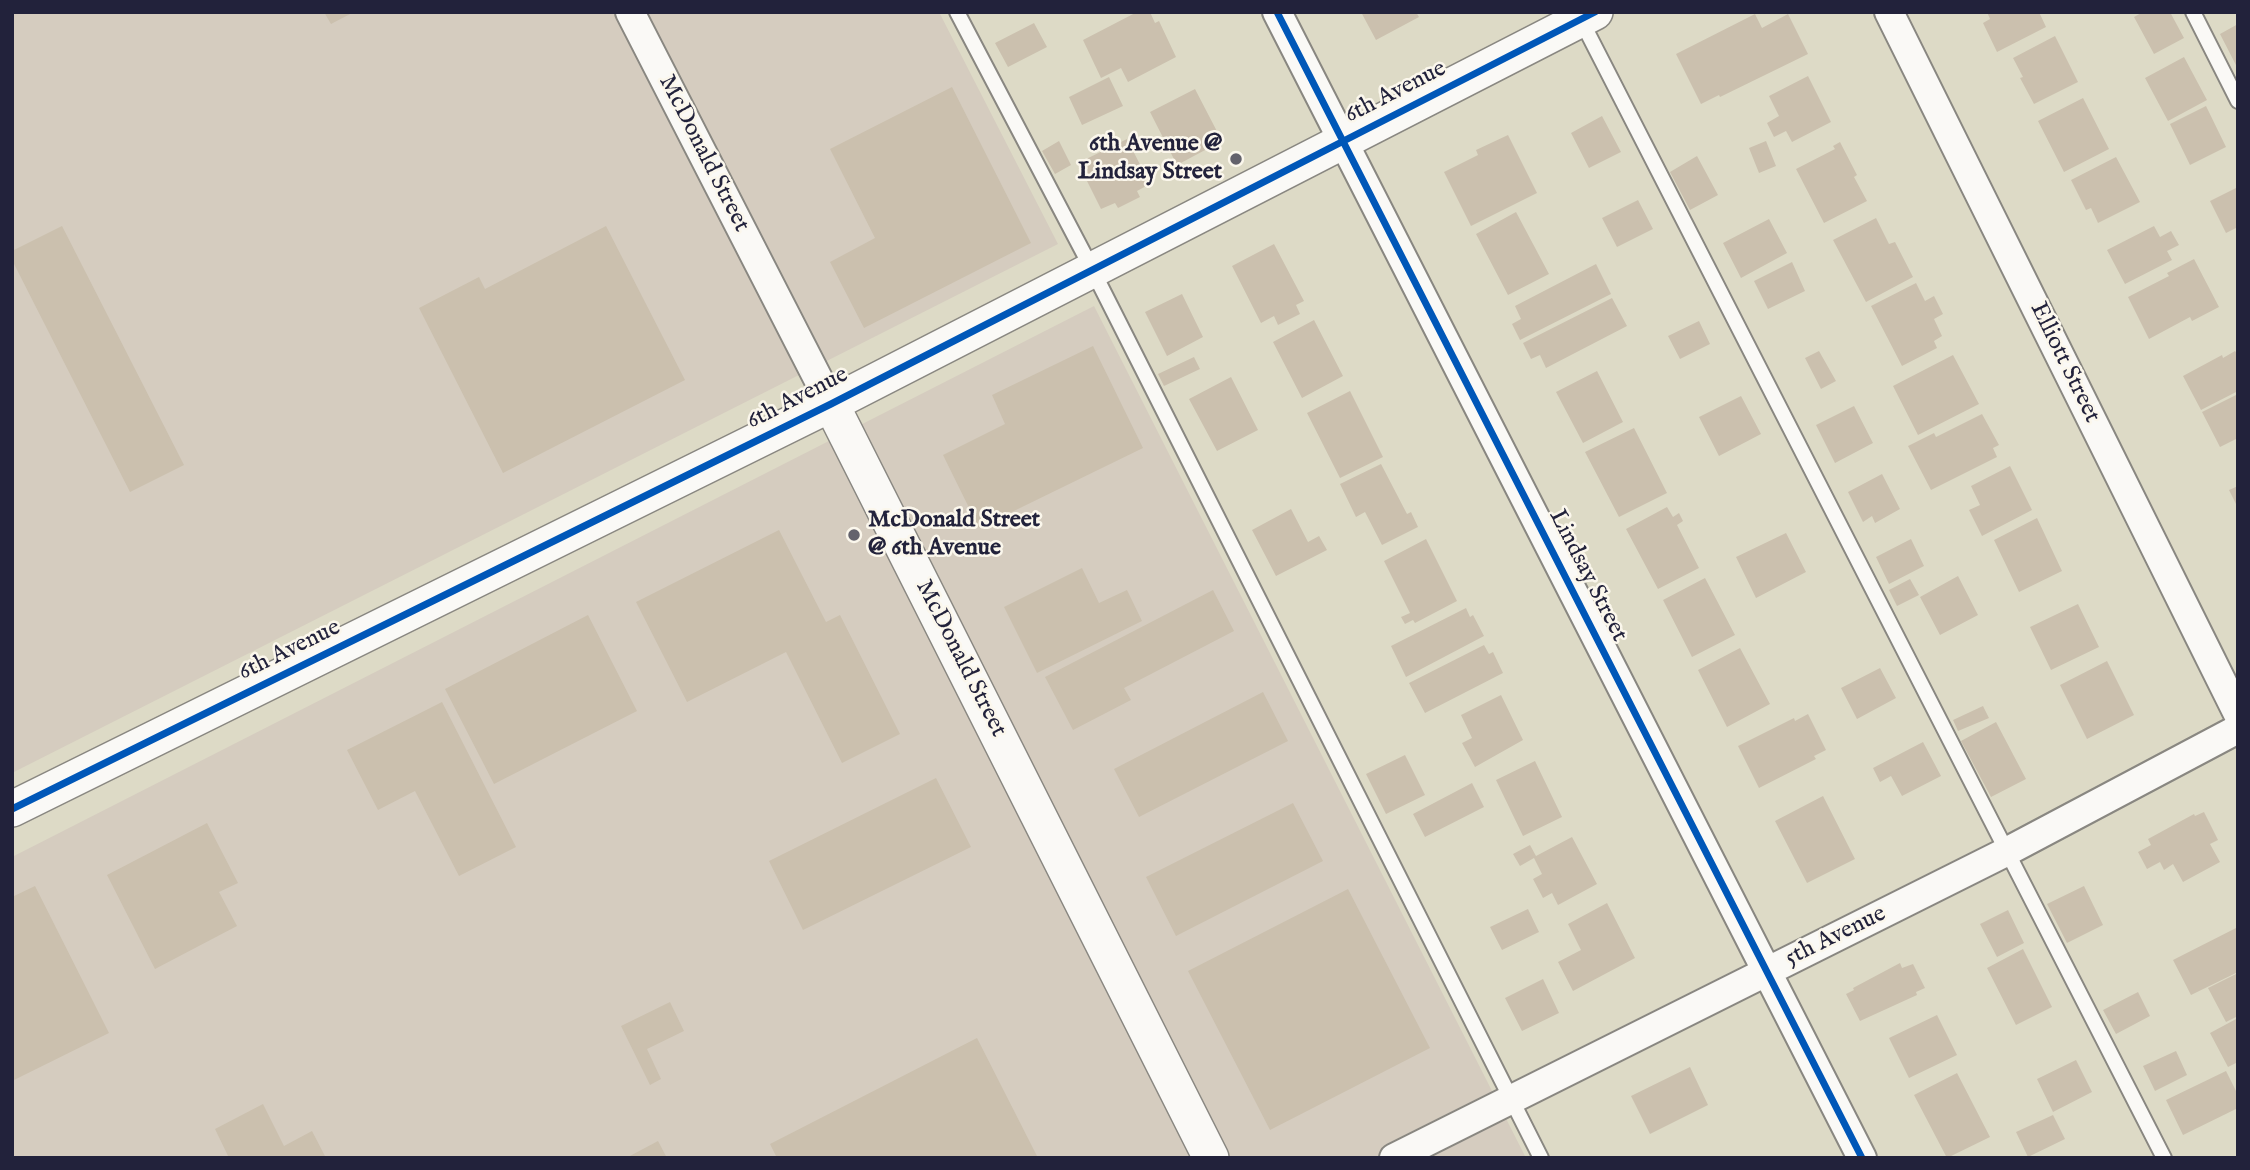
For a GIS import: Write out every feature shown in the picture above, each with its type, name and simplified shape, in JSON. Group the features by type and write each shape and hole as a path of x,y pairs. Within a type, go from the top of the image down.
{"street":[{"name":"McDonald Street","path":"630,12 1211,1158"},
{"name":"Lindsay Street","path":"1277,12 1862,1158"},
{"name":"Elliott Street","path":"1889,12 2238,714"},
{"name":"6th Avenue","path":"12,809 831,404 1584,15"},
{"name":"5th Avenue","path":"1394,1158 2006,852 2238,729"}],"lane":[{"path":"957,12 1093,271 1541,1158"},
{"path":"2193,12 2238,101"},
{"path":"1584,15 2006,852 2164,1158"}],"shaded area":[{"path":"12,12 939,12 1058,244 12,773"},
{"path":"1094,306 1526,1158 12,1158 12,857"}],"building":[{"path":"324,12 354,12 331,24"},
{"path":"1137,12 1150,12 1155,23 1159,21 1176,57 1128,82 1121,68 1101,78 1083,40"},
{"path":"1361,12 1416,12 1419,17 1376,40"},
{"path":"1987,12 2039,12 2046,27 1997,52 1983,23 1990,19"},
{"path":"2143,12 2170,12 2184,38 2154,54 2134,17"},
{"path":"1755,14 1762,28 1788,14 1808,54 1701,104 1676,54"},
{"path":"1034,23 1047,47 1008,67 995,43"},
{"path":"2238,24 2238,69 2220,34"},
{"path":"2055,36 2078,82 2034,104 2013,58"},
{"path":"2184,57 2207,100 2168,121 2145,78"},
{"path":"1808,76 1831,122 1792,142 1786,131 1774,137 1767,123 1779,116 1769,96"},
{"path":"1109,77 1123,106 1082,125 1069,97"},
{"path":"952,87 1031,243 864,328 830,262 875,238 830,149"},
{"path":"1195,89 1222,141 1177,165 1150,112"},
{"path":"2083,98 2109,149 2064,172 2038,121"},
{"path":"2206,106 2226,147 2190,165 2170,124"},
{"path":"1602,116 1621,152 1589,168 1571,133"},
{"path":"1508,135 1537,193 1471,226 1444,172 1478,155 1476,150"},
{"path":"1127,139 1150,184 1137,191 1140,197 1118,208 1115,203 1101,209 1078,163"},
{"path":"1059,141 1071,165 1055,174 1042,151"},
{"path":"1766,141 1776,166 1759,173 1749,148"},
{"path":"1840,142 1867,201 1824,223 1796,169 1835,149 1833,146"},
{"path":"1697,156 1718,195 1690,210 1670,172"},
{"path":"2116,157 2140,202 2098,223 2091,208 2086,210 2071,180"},
{"path":"2238,187 2238,227 2226,233 2210,201"},
{"path":"1638,200 1653,229 1617,247 1602,218"},
{"path":"1516,212 1549,274 1508,295 1476,234"},
{"path":"1876,218 1889,244 1895,242 1913,277 1866,302 1833,240"},
{"path":"1769,219 1787,253 1741,278 1723,243"},
{"path":"62,226 184,465 130,492 12,260 12,251"},
{"path":"606,226 685,380 503,473 419,308 479,277 485,289"},
{"path":"2154,226 2160,237 2171,231 2179,245 2167,251 2172,260 2125,284 2107,250"},
{"path":"1274,244 1304,301 1296,305 1300,314 1278,325 1274,316 1261,323 1232,266"},
{"path":"2194,259 2219,307 2192,321 2190,317 2149,339 2128,297 2169,276 2167,273"},
{"path":"1792,262 1805,291 1768,309 1754,281"},
{"path":"1596,264 1611,294 1520,340 1512,324 1521,319 1515,306"},
{"path":"1916,283 1925,301 1934,296 1943,314 1934,319 1942,336 1934,341 1937,348 1902,366 1871,306"},
{"path":"1182,294 1203,337 1167,356 1145,312"},
{"path":"1612,298 1627,326 1546,368 1540,355 1531,359 1523,343"},
{"path":"1314,320 1343,376 1302,398 1273,342"},
{"path":"1699,321 1710,344 1680,359 1668,336"},
{"path":"1093,346 1143,448 979,528 943,455 1005,424 992,395"},
{"path":"1819,351 1836,381 1821,389 1805,358"},
{"path":"2235,351 2238,355 2238,391 2201,410 2183,376"},
{"path":"1953,355 1979,404 1918,435 1893,386"},
{"path":"1194,357 1200,369 1164,386 1158,374"},
{"path":"1597,371 1623,422 1583,443 1556,392"},
{"path":"1231,377 1258,430 1217,451 1189,399"},
{"path":"1350,391 1383,457 1340,478 1307,413"},
{"path":"2238,394 2238,438 2220,447 2202,412"},
{"path":"1741,396 1761,434 1719,456 1699,417"},
{"path":"1854,406 1873,443 1835,463 1816,425"},
{"path":"1982,414 1999,445 1993,448 1997,457 1931,490 1908,446 1934,433 1936,437"},
{"path":"1634,428 1667,493 1619,517 1585,452"},
{"path":"1381,464 1407,514 1411,512 1418,527 1382,545 1365,512 1356,517 1340,484"},
{"path":"2010,466 2032,510 1982,536 1969,510 1980,505 1971,486"},
{"path":"1882,474 1900,509 1875,523 1872,516 1863,522 1848,492"},
{"path":"2238,486 2238,508 2229,490"},
{"path":"1667,507 1673,517 1679,513 1683,521 1677,525 1699,568 1658,589 1626,529"},
{"path":"1291,509 1308,542 1319,536 1327,550 1276,576 1252,530"},
{"path":"2037,518 2062,571 2019,592 1994,540"},
{"path":"779,530 826,622 840,615 900,734 842,763 786,652 687,702 636,602"},
{"path":"1786,533 1806,572 1756,598 1736,557"},
{"path":"1426,539 1457,601 1415,623 1413,620 1405,624 1401,617 1410,613 1384,561"},
{"path":"1911,539 1924,566 1889,584 1876,557"},
{"path":"1082,568 1099,603 1127,590 1142,621 1037,673 1004,607"},
{"path":"1958,576 1978,615 1940,635 1920,597"},
{"path":"1705,578 1735,635 1692,657 1663,600"},
{"path":"1910,579 1919,595 1897,606 1889,590"},
{"path":"1213,590 1234,631 1124,688 1131,700 1073,730 1045,677"},
{"path":"2078,604 2099,647 2051,670 2030,627"},
{"path":"1466,608 1470,617 1473,615 1484,636 1406,677 1391,646"},
{"path":"588,615 637,711 494,784 445,689"},
{"path":"1484,645 1489,654 1493,652 1503,673 1425,713 1409,683"},
{"path":"1740,648 1770,704 1727,727 1698,670"},
{"path":"2107,661 2134,715 2087,739 2060,685"},
{"path":"1880,668 1896,698 1857,719 1841,688"},
{"path":"1263,692 1288,741 1139,817 1114,769"},
{"path":"1501,695 1523,740 1475,767 1462,743 1472,738 1461,715"},
{"path":"442,702 516,847 459,876 415,791 378,810 347,750"},
{"path":"1983,706 1989,718 1958,731 1953,720"},
{"path":"1808,714 1826,750 1814,756 1816,759 1759,788 1738,746 1794,718 1795,721"},
{"path":"1996,722 2026,779 1991,797 1961,741"},
{"path":"1923,742 1941,776 1902,796 1891,776 1880,782 1873,768"},
{"path":"1405,755 1425,795 1386,814 1366,774"},
{"path":"1535,761 1562,817 1523,836 1496,780"},
{"path":"936,778 971,847 803,930 769,861"},
{"path":"1472,783 1484,807 1425,837 1413,814"},
{"path":"1823,796 1855,859 1807,883 1775,821"},
{"path":"1293,803 1323,861 1176,936 1146,877"},
{"path":"2204,812 2218,840 2210,844 2220,862 2183,882 2173,864 2164,870 2160,862 2147,869 2138,852 2151,845 2148,839 2194,814 2195,816"},
{"path":"207,823 238,883 219,892 237,926 155,969 107,875"},
{"path":"1572,837 1597,884 1558,905 1552,893 1543,898 1533,879 1542,874 1534,858 1520,866 1513,854 1530,845 1536,856"},
{"path":"35,886 109,1033 12,1081 12,897"},
{"path":"2084,886 2103,925 2067,943 2047,904"},
{"path":"1348,889 1430,1048 1270,1130 1188,971"},
{"path":"1607,903 1635,958 1573,991 1558,962 1581,950 1568,924"},
{"path":"1528,909 1539,932 1502,950 1490,927"},
{"path":"2008,910 2024,943 1997,957 1980,924"},
{"path":"2238,927 2238,972 2191,995 2173,960"},
{"path":"2023,949 2052,1007 2016,1025 1987,968"},
{"path":"1900,963 1902,968 1913,964 1925,988 1916,992 1917,995 1860,1021 1846,994"},
{"path":"2238,973 2238,1016 2226,1022 2208,988"},
{"path":"1543,979 1559,1013 1522,1031 1505,998"},
{"path":"2138,992 2150,1016 2116,1034 2103,1010"},
{"path":"670,1002 684,1031 647,1049 661,1079 650,1085 621,1026"},
{"path":"1937,1015 1957,1055 1909,1078 1889,1038"},
{"path":"2238,1018 2238,1062 2228,1067 2210,1033"},
{"path":"977,1038 1038,1158 777,1158 770,1144"},
{"path":"2176,1051 2187,1075 2155,1091 2143,1066"},
{"path":"2076,1060 2092,1092 2053,1112 2037,1079"},
{"path":"1690,1067 1708,1105 1650,1134 1631,1096"},
{"path":"2226,1071 2238,1095 2238,1108 2183,1135 2166,1100"},
{"path":"1957,1073 1990,1137 1947,1158 1914,1095"},
{"path":"263,1104 284,1146 312,1131 326,1158 229,1158 215,1129"},
{"path":"2053,1115 2065,1139 2028,1157 2016,1132"},
{"path":"658,1141 667,1158 626,1158"}],"cycle path":[{"path":"1277,12 1862,1158"},
{"path":"12,809 831,404 1595,12"}],"place":[{"name":"6th Avenue @ Lindsay Street","path":"1236,159"},
{"name":"McDonald Street @ 6th Avenue","path":"854,535"}]}
